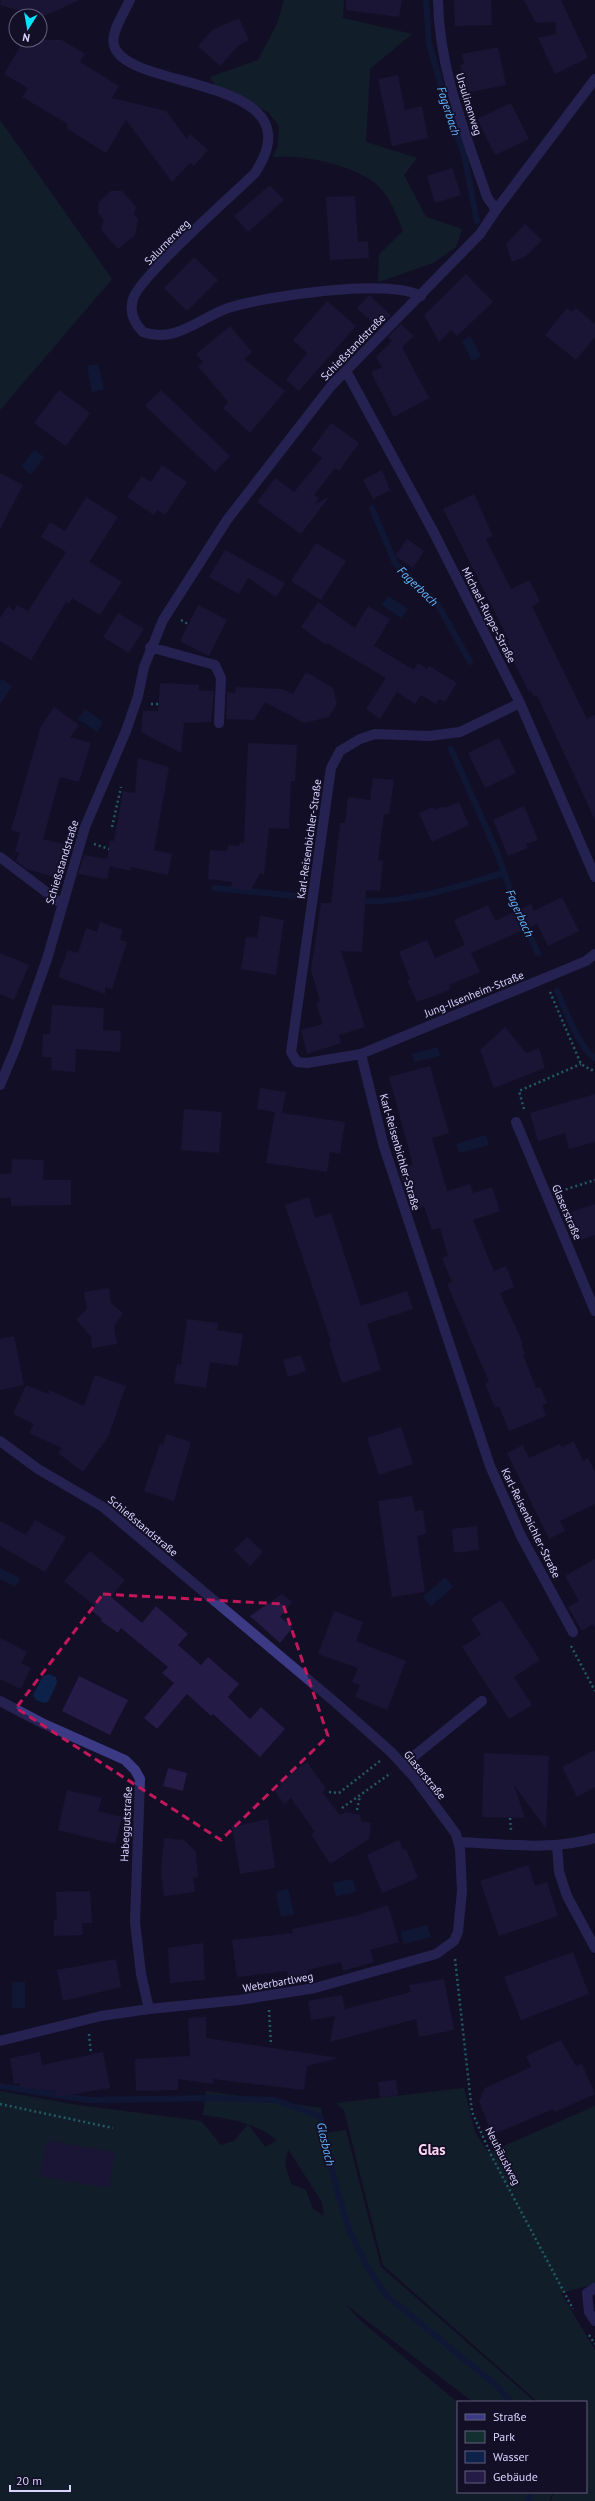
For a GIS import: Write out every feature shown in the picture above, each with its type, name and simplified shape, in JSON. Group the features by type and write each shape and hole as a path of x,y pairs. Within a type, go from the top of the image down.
{"street":[{"name":"Salurnerweg","path":"130,0 114,35 113,44 116,52 126,61 138,66 191,82 251,108 264,119 268,132 263,161 255,174 179,246 136,293 132,312 134,321 143,332 162,336 172,334 227,309 297,294 365,288 399,288 421,296"},
{"name":"Ursulinenweg","path":"438,0 443,59 454,102 487,197 496,210"},
{"name":"Schießstandstraße","path":"0,1085 16,1047 47,959 85,827 138,696 150,647 163,620 223,526 286,442 346,371 480,234 496,210 595,79"},
{"name":"Michael-Ruppe-Straße","path":"346,371 433,531 520,703 595,877"},
{"path":"150,647 215,665 221,678 218,723"},
{"name":"Karl-Reisenbichler-Straße","path":"520,703 476,725 451,734 430,736 383,733 360,738 340,751 331,768 291,1052 297,1062 307,1062 361,1054 384,1147 490,1466 521,1536 573,1632"},
{"path":"0,857 62,904"},
{"name":"Jung-Ilsenheim-Straße","path":"361,1054 544,979 586,961 595,954"},
{"name":"Glaserstraße","path":"516,1122 595,1311"},
{"name":"Schießstandstraße","path":"0,1441 38,1469 103,1507 262,1640"},
{"name":"Glaserstraße","path":"262,1640 336,1703 403,1765 450,1825 459,1842"},
{"name":"Habeggutstraße","path":"0,1701 42,1723 126,1760 136,1770 140,1779 135,1922 141,1974 149,2008"},
{"path":"403,1765 482,1701"},
{"path":"459,1842 517,1845 557,1845 595,1838"},
{"name":"Weberbartlweg","path":"0,2041 101,2016 149,2008 239,2000 315,1988 436,1954 454,1941 458,1932 462,1891 459,1842"},
{"path":"557,1845 559,1872 567,1896 595,1948"},
{"path":"595,2288 587,2293 588,2312 595,2321"}],"path":[{"path":"112,827 121,787"},
{"path":"88,842 109,849"},
{"path":"544,979 581,1064 591,1070 595,1069"},
{"path":"516,1122 527,1117 519,1091 581,1064"},
{"path":"547,1196 595,1180"},
{"path":"568,1622 566,1636 595,1691"},
{"path":"329,1792 339,1793 381,1760"},
{"path":"342,1808 392,1772"},
{"path":"357,1810 360,1795"},
{"path":"510,1818 511,1830"},
{"name":"Neuhäuslweg","path":"455,1956 472,2112 492,2156 576,2314"},
{"path":"268,2005 271,2045"},
{"path":"88,2028 92,2054"},
{"path":"0,2104 113,2128"},
{"path":"588,2333 595,2344"}],"highlighted area":[{"path":"103,1594 283,1604 328,1736 221,1840 16,1708"}],"green space":[{"path":"284,0 344,0 343,18 412,34 370,69 366,142 417,158 404,175 426,217 462,229 456,247 433,263 378,282 379,255 403,231 387,196 371,180 350,169 324,161 297,157 273,157 278,146 279,126 268,112 216,87 210,77 258,60 277,24"},
{"path":"0,120 112,279 0,410"},
{"path":"464,2088 475,2132 488,2153 595,2106 595,2284 561,2293 595,2350 595,2501 551,2501 554,2493 587,2493 587,2401 537,2401 383,2265 344,2110 336,2103"},
{"path":"0,2091 71,2104 201,2121 221,2145 234,2141 248,2124 203,2115 206,2091 321,2108 325,2133 346,2130 381,2267 534,2401 472,2401 345,2304 360,2320 457,2402 457,2493 553,2493 549,2501 0,2501","holes":["248,2124 269,2134 277,2140 265,2147","288,2149 322,2202 324,2216 313,2209 306,2190 291,2184 285,2163"]}],"water":[{"path":"470,336 481,356 472,361 462,341"},
{"path":"98,364 104,389 92,392 87,366"},
{"path":"34,450 44,457 32,473 29,474 22,466"},
{"path":"388,596 408,609 401,618 382,605"},
{"path":"2,679 12,686 0,704 0,681"},
{"path":"85,709 103,722 97,732 78,719"},
{"path":"438,1047 440,1056 414,1062 412,1054"},
{"path":"486,1135 489,1145 459,1153 456,1144"},
{"path":"0,1568 20,1578 16,1587 0,1579"},
{"path":"445,1577 453,1587 431,1606 423,1597"},
{"path":"49,1674 56,1677 57,1683 48,1702 44,1703 36,1700 33,1695 43,1676"},
{"path":"353,1879 356,1892 336,1896 333,1883"},
{"path":"288,1889 294,1914 281,1917 276,1892"},
{"path":"427,1925 431,1937 404,1944 401,1932"},
{"path":"12,1982 25,1982 25,2008 12,2008"}],"building":[{"path":"1,0 80,0 48,14 48,8 10,8 0,5"},
{"path":"346,0 402,0 399,17 346,10"},
{"path":"454,0 491,0 492,25 455,26"},
{"path":"524,0 561,0 588,58 555,74 538,38 556,34 555,22 536,23"},
{"path":"239,18 249,40 239,45 220,66 198,46 212,30"},
{"path":"48,40 62,40 85,54 80,62 119,86 112,98 166,111 187,139 190,134 208,150 194,166 190,163 172,182 126,120 106,153 66,128 68,124 22,97 28,88 4,74 19,48 48,48"},
{"path":"498,47 506,85 467,93 460,65 464,64 462,54"},
{"path":"398,75 405,110 422,106 428,138 392,146 378,79"},
{"path":"511,103 529,139 495,155 477,119"},
{"path":"452,168 461,195 435,203 427,176"},
{"path":"270,185 284,200 248,232 234,216"},
{"path":"111,191 122,191 136,207 134,214 138,219 135,235 118,249 101,230 104,220 98,213 99,202"},
{"path":"355,196 358,242 368,241 369,258 330,260 326,197"},
{"path":"525,224 542,240 526,256 512,262 506,244"},
{"path":"194,257 218,280 187,311 164,288"},
{"path":"466,274 493,302 457,336 451,330 439,342 424,315"},
{"path":"369,295 391,315 378,328 357,308"},
{"path":"327,301 356,326 299,391 286,380 307,353 293,340"},
{"path":"567,308 572,312 576,308 595,324 595,337 576,360 545,335"},
{"path":"401,324 414,336 402,347 429,398 394,417 371,372 382,367 376,357 392,341 388,337"},
{"path":"230,326 252,352 244,359 285,391 250,433 223,408 228,402 198,366 203,362 196,354"},
{"path":"59,390 90,413 66,446 34,423"},
{"path":"161,390 230,456 215,472 145,406"},
{"path":"331,423 359,443 339,471 335,468 314,495 319,498 315,504 329,497 301,534 257,502 275,478 294,492 322,458 311,450"},
{"path":"162,465 187,482 165,515 157,510 154,515 127,497 142,476 151,482"},
{"path":"382,470 390,490 373,499 363,480"},
{"path":"0,473 23,485 0,530"},
{"path":"474,494 493,536 486,539 511,589 529,580 540,602 532,606 556,656 587,719 595,715 595,820 537,695 534,697 531,691 529,692 507,649 510,647 507,641 509,640 443,509"},
{"path":"86,497 118,517 89,562 122,582 100,615 72,598 69,604 66,602 31,660 0,641 0,618 8,606 14,611 17,605 28,611 66,552 41,537 50,522 65,531"},
{"path":"407,539 424,551 413,568 395,556"},
{"path":"316,543 346,561 321,600 291,581"},
{"path":"225,550 285,583 276,597 248,578 239,594 209,577"},
{"path":"318,602 355,628 368,606 390,619 374,646 414,670 418,663 427,669 429,666 457,683 445,702 439,699 436,704 421,695 415,704 397,692 380,719 366,709 386,678 327,643 326,645 301,627"},
{"path":"198,605 227,620 209,656 180,641"},
{"path":"118,613 144,629 129,653 103,637"},
{"path":"306,672 333,688 337,704 329,717 304,723 265,702 254,720 226,719 227,692 235,693 236,687 282,689 293,694"},
{"path":"160,683 199,685 199,690 214,691 211,722 184,723 181,753 141,732 143,711 158,711"},
{"path":"54,707 79,725 70,737 91,743 79,782 60,777 43,839 71,846 62,879 27,869 16,861 19,853 15,852 20,833 11,830 41,726"},
{"path":"499,738 516,773 485,788 468,753"},
{"path":"248,743 297,745 295,781 291,781 289,829 269,828 264,875 260,873 251,890 231,888 232,882 208,879 210,850 227,851 228,845 239,846 240,842 244,843"},
{"path":"138,758 169,767 154,850 172,854 168,875 131,867 131,871 110,866 107,879 78,874 84,855 107,859 110,840 114,841 123,791 135,793"},
{"path":"373,778 394,780 389,814 384,814 378,860 383,861 380,891 366,890 362,952 341,951 365,1027 339,1035 341,1043 307,1054 301,1030 323,1024 316,1003 320,1001 311,970 321,903 331,903 340,823 345,823 348,797 370,800"},
{"path":"459,802 469,825 432,842 419,813 433,807 434,810 444,806 445,808"},
{"path":"524,806 538,840 526,844 528,848 508,856 493,820"},
{"path":"562,897 579,931 548,946 537,924 471,953 480,972 449,985 450,990 417,1002 407,980 410,979 399,952 427,940 435,958 465,945 454,920 488,905 495,921 531,904 534,911"},
{"path":"260,916 284,920 276,975 241,969 246,937 257,938"},
{"path":"100,922 123,930 120,940 127,942 112,989 105,987 105,994 58,977 68,950 78,953 86,928 97,932"},
{"path":"0,953 29,965 14,1000 0,994"},
{"path":"52,1005 104,1008 103,1030 121,1031 120,1052 76,1049 75,1072 51,1070 52,1057 42,1057 43,1034 50,1034"},
{"path":"505,1027 526,1053 539,1048 545,1068 494,1088 480,1050"},
{"path":"430,1066 449,1133 432,1138 447,1191 470,1184 473,1193 492,1187 500,1211 473,1220 494,1271 506,1266 514,1287 500,1293 523,1343 521,1344 525,1354 523,1355 536,1388 540,1387 547,1403 542,1405 546,1416 509,1431 499,1406 495,1408 485,1383 489,1382 447,1284 452,1282 442,1258 448,1256 440,1228 432,1230 424,1206 420,1208 416,1194 407,1197 398,1168 413,1165 389,1077"},
{"path":"260,1088 286,1092 282,1113 345,1122 340,1154 330,1152 327,1172 266,1163 275,1112 257,1109"},
{"path":"595,1094 595,1142 569,1149 565,1133 538,1141 530,1113"},
{"path":"184,1109 222,1112 219,1153 181,1150"},
{"path":"12,1159 44,1160 43,1180 71,1180 71,1205 11,1206 11,1198 0,1198 0,1174 11,1174"},
{"path":"309,1197 315,1218 331,1213 361,1306 407,1291 413,1309 367,1324 381,1370 342,1383 329,1343 331,1342 285,1205"},
{"path":"595,1204 595,1235 581,1240 579,1233 572,1235 565,1214"},
{"path":"109,1288 111,1303 123,1313 114,1326 117,1344 92,1348 91,1337 76,1319 87,1309 84,1292"},
{"path":"187,1319 218,1323 217,1330 243,1334 238,1366 210,1362 206,1388 174,1383 177,1364 181,1365"},
{"path":"14,1336 24,1385 0,1390 0,1339"},
{"path":"301,1355 306,1371 288,1377 283,1360"},
{"path":"95,1375 126,1386 108,1437 83,1472 58,1453 62,1448 29,1433 34,1424 13,1414 26,1385 48,1394 49,1390 84,1406"},
{"path":"401,1427 413,1464 379,1475 367,1438"},
{"path":"166,1434 191,1442 174,1501 144,1491 160,1444 163,1445"},
{"path":"574,1441 583,1461 588,1458 595,1472 595,1504 560,1521 565,1531 549,1539 507,1453 523,1445 529,1458 560,1444 562,1447"},
{"path":"412,1496 415,1511 423,1510 426,1534 417,1536 425,1592 392,1597 378,1501"},
{"path":"35,1520 66,1537 45,1572 0,1546 0,1521 26,1535"},
{"path":"477,1526 479,1550 454,1553 452,1529"},
{"path":"247,1537 263,1552 250,1566 234,1550"},
{"path":"90,1551 125,1580 111,1597 142,1623 156,1606 188,1634 178,1645 201,1665 208,1657 239,1684 228,1697 250,1719 261,1707 285,1729 260,1757 213,1714 211,1716 187,1694 157,1729 144,1718 174,1683 162,1673 168,1667 121,1628 118,1633 101,1621 102,1619 91,1610 95,1606 64,1581"},
{"path":"595,1559 595,1628 593,1624 582,1631 568,1607 579,1601 565,1576"},
{"path":"282,1594 292,1602 280,1617 293,1627 280,1643 250,1616"},
{"path":"501,1600 540,1660 514,1677 532,1705 509,1719 462,1647 481,1635 471,1619"},
{"path":"334,1611 363,1622 356,1641 406,1661 387,1710 355,1697 360,1685 352,1682 358,1668 318,1654"},
{"path":"0,1638 27,1652 21,1663 31,1668 21,1689 0,1679"},
{"path":"79,1676 128,1700 110,1735 62,1711"},
{"path":"595,1750 595,1787 577,1797 562,1767"},
{"path":"484,1753 549,1756 546,1829 514,1785 525,1818 482,1817"},
{"path":"307,1762 326,1789 322,1792 340,1815 346,1812 360,1815 361,1821 371,1823 369,1839 330,1864 311,1834 315,1832 291,1798 284,1804 274,1790 281,1786 279,1782"},
{"path":"168,1768 187,1773 183,1791 163,1786"},
{"path":"67,1790 102,1798 98,1811 122,1817 115,1844 58,1830"},
{"path":"268,1819 275,1868 240,1874 232,1827"},
{"path":"164,1838 184,1840 196,1852 198,1878 193,1877 195,1892 164,1896 161,1872"},
{"path":"399,1840 403,1850 406,1849 418,1878 382,1893 367,1855"},
{"path":"528,1865 535,1886 547,1882 558,1916 499,1936 480,1881"},
{"path":"90,1891 92,1923 82,1923 83,1935 54,1936 54,1920 57,1920 56,1892"},
{"path":"388,1905 399,1942 370,1950 374,1962 343,1971 341,1962 308,1970 310,1978 290,1983 287,1971 237,1977 232,1940 293,1933 292,1929 355,1916"},
{"path":"203,1943 205,1980 170,1983 168,1948"},
{"path":"573,1952 589,1994 521,2020 504,1977"},
{"path":"116,1959 121,1987 63,2001 57,1970"},
{"path":"444,1979 454,2030 419,2037 416,2019 330,2042 335,2016 311,2020 308,2001 342,1995 345,2009 411,1992 409,1985"},
{"path":"206,2017 206,2038 339,2058 307,2066 304,2090 213,2079 213,2084 178,2079 178,2090 136,2091 135,2059 190,2056 188,2018"},
{"path":"561,2040 576,2066 582,2064 595,2094 555,2112 553,2109 492,2135 479,2101 485,2088 531,2067 526,2056"},
{"path":"40,2052 42,2065 103,2052 110,2088 57,2097 56,2091 20,2087 19,2083 14,2084 10,2058"},
{"path":"396,2080 398,2095 380,2098 378,2082"},
{"path":"47,2140 115,2152 109,2188 40,2176"}],"waterway":[{"name":"Fagerbach","path":"426,0 429,43 446,104 464,154 477,221"},
{"name":"Fagerbach","path":"372,508 395,563 437,603 470,662"},
{"name":"Fagerbach","path":"451,749 496,850 518,911 538,953"},
{"name":"Fagerbach","path":"358,901 395,900 413,897 449,889 503,873"},
{"name":"Fagerbach","path":"214,888 297,896"},
{"name":"Fagerbach","path":"557,991 583,1046 595,1058"},
{"name":"Glasbach","path":"0,2086 88,2100 216,2098 274,2100 320,2116 337,2190 350,2232 368,2268 387,2296 497,2386 510,2401"},
{"name":"Glasbach","path":"528,2501 531,2493"}],"district":[{"name":"Glas","path":"432,2149"}]}
